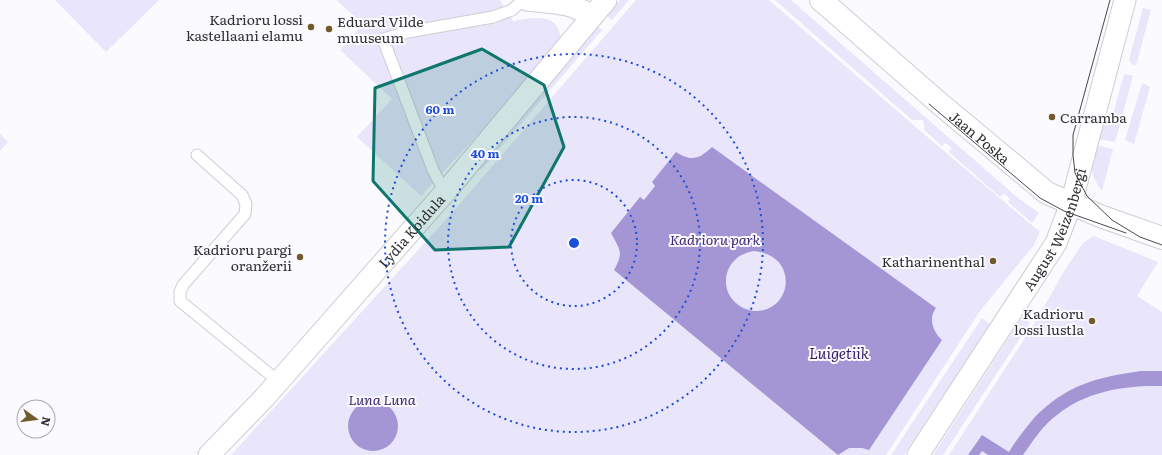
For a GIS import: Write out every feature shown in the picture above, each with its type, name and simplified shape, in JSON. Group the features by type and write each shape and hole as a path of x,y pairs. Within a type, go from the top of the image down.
{"street":[{"path":"525,0 571,6 599,7"},
{"name":"Jaan Poska","path":"821,0 939,103 1047,193 1100,216 1162,238"},
{"name":"August Weizenbergi","path":"918,455 1056,243 1071,204 1126,0"},
{"name":"Lydia Koidula","path":"209,455 278,381 447,190 599,7"}],"lane":[{"path":"447,190 440,183 433,170 383,39 408,32 493,17 512,10 525,0"},
{"path":"197,155 242,195 246,204 245,214 183,285 180,292 180,301 278,381"}],"highlighted area":[{"path":"482,49 544,85 564,147 509,247 435,250 373,181 375,88"}],"green space":[{"path":"55,0 159,0 106,52"},
{"path":"336,0 500,0 513,21 539,18 551,21 556,25 559,31 560,43 559,47 421,196 357,137 392,99 340,50 363,24"},
{"path":"620,0 629,0 612,20 606,15"},
{"name":"Kadrioru park","path":"636,0 769,0 1040,232 1034,245 980,311 886,455 231,455 451,214"},
{"path":"775,0 791,0 1018,198 1039,213 1032,223 1008,202 1010,199 1004,193 1000,197 949,152 952,148 945,143 942,146 924,130 923,120 912,120"},
{"path":"1143,8 1151,10 1136,65 1132,64 1129,60"},
{"path":"597,26 602,30 481,170 475,165"},
{"path":"1124,74 1133,76 1115,142 1098,139 1103,124 1113,114"},
{"path":"1142,83 1150,87 1134,144 1125,140"},
{"path":"0,134 8,142 0,151"},
{"path":"1096,145 1113,149 1102,191 1095,179 1092,169"},
{"path":"1094,236 1158,262 1137,296 1162,312 1162,455 949,455 1036,321 1066,268 1083,243"},
{"path":"1022,317 1030,323 943,455 933,455"},
{"path":"982,318 990,324 904,455 891,455"}],"water":[{"name":"Luigetiik","path":"712,147 936,308 932,316 932,320 936,333 942,340 869,450 862,448 849,448 838,455 614,270 619,259 620,251 611,233 640,197 644,200 655,186 652,182 676,152 687,157 695,158","holes":["753,251 768,255 778,262 784,272 786,283 783,294 777,303 767,309 754,311 743,308 733,300 728,291 726,285 728,270 736,259 745,253"]},
{"path":"1141,371 1162,371 1162,386 1121,388 1093,395 1081,400 1068,407 1047,424 1023,455 988,455 982,451 979,455 968,455 982,435 1009,452 1034,418 1046,407 1070,390 1083,384 1110,376"},
{"path":"373,401 387,405 394,412 398,426 394,440 387,447 373,451 359,447 352,440 348,426 352,412 359,405"}],"tram line":[{"path":"1110,0 1073,135 1075,173 1087,196 1112,220 1140,237 1162,245"},
{"path":"929,104 1040,198 1064,211 1126,233"}],"place":[{"name":"Kadrioru lossi kastellaani elamu","path":"311,27"},
{"name":"Eduard Vilde muuseum","path":"329,29"},
{"name":"Carramba","path":"1052,117"},
{"name":"Kadrioru pargi oranžerii","path":"300,257"},
{"name":"Katharinenthal","path":"993,261"},
{"name":"Kadrioru lossi lustla","path":"1092,321"}],"park label":[{"name":"Luna Luna","path":"382,399"}]}
